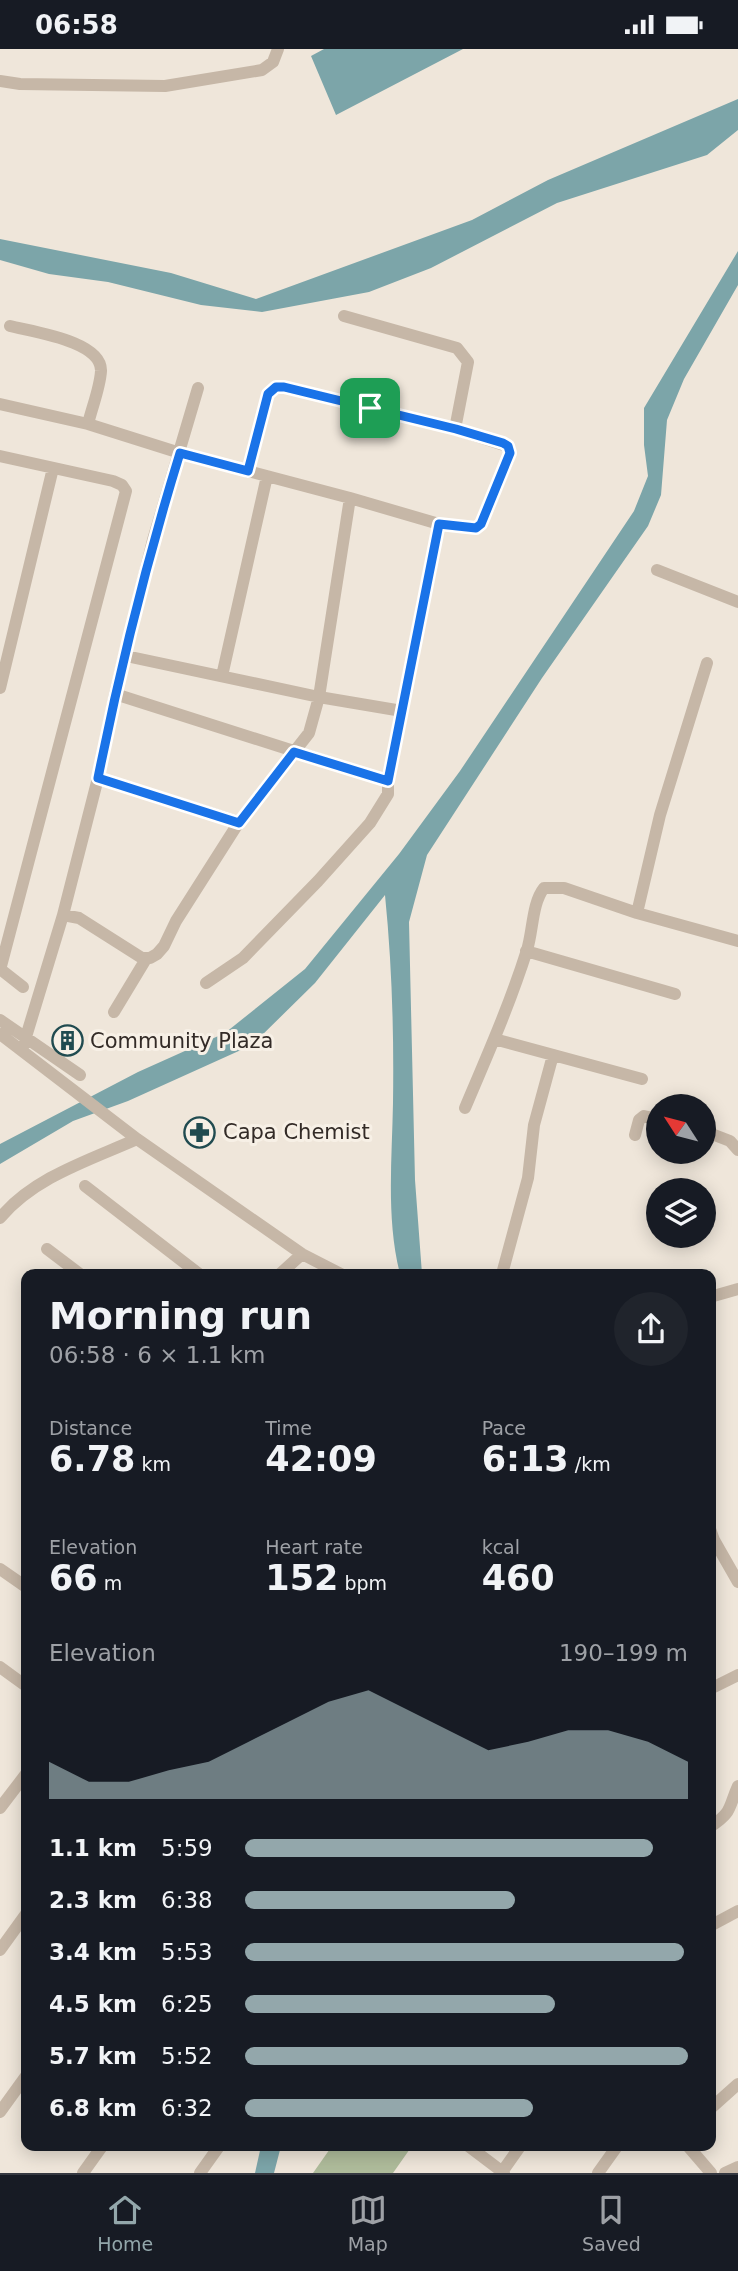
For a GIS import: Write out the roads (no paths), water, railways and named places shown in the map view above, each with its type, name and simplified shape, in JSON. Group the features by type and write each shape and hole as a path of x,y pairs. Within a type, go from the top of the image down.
{"street":[{"path":"0,81 20,84 165,86 262,70 273,62 278,49"},
{"path":"344,316 457,348 464,355 468,362 456,429"},
{"path":"10,326 76,343 99,359 101,370 88,424"},
{"path":"0,404 88,424 180,453 439,524 476,528 481,524 510,453 508,446 503,443 456,429 276,387 268,394 248,471"},
{"path":"24,1044 63,915 153,540 198,388"},
{"path":"0,456 113,481 122,485 126,491 0,969 23,987"},
{"path":"0,688 53,468"},
{"path":"222,676 267,476"},
{"path":"114,1011 146,959 157,954 164,946 176,922 239,823 309,733 319,697 350,498"},
{"path":"206,983 243,958 318,881 370,823 388,794 388,781 439,524"},
{"path":"657,570 738,603"},
{"path":"126,656 319,697 402,711"},
{"path":"637,913 660,815 706,663"},
{"path":"115,694 388,781"},
{"path":"98,778 239,823"},
{"path":"465,1108 526,951 537,898 547,886 564,888 637,913 738,941"},
{"path":"63,915 79,918 133,954 146,959"},
{"path":"526,951 675,994"},
{"path":"0,1020 24,1044 137,1139 302,1254 331,1269"},
{"path":"0,1034 24,1044 79,1075"},
{"path":"494,1039 642,1079"},
{"path":"503,1269 528,1178 534,1125 553,1055"},
{"path":"635,1135 639,1121 646,1116"},
{"path":"716,1136 730,1141 738,1150"},
{"path":"0,1218 27,1192 60,1173 137,1139"},
{"path":"85,1186 193,1269"},
{"path":"47,1249 64,1269"},
{"path":"286,1269 302,1254"},
{"path":"716,1295 738,1289"},
{"path":"716,1544 738,1582"},
{"path":"0,1569 21,1584"},
{"path":"0,1667 21,1682"},
{"path":"716,1686 738,1675"},
{"path":"0,1808 21,1781"},
{"path":"716,1823 725,1817 737,1796"},
{"path":"716,1923 738,1911"},
{"path":"0,1950 21,1921"},
{"path":"716,2104 738,2084"},
{"path":"0,2112 21,2095"},
{"path":"89,2171 96,2151"},
{"path":"200,2173 216,2151"},
{"path":"474,2151 498,2171 516,2151"},
{"path":"598,2173 614,2151"},
{"path":"691,2151 703,2170"},
{"path":"726,2173 738,2167"}],"water":[{"path":"324,49 463,49 336,115 311,56"},
{"path":"738,99 738,130 707,155 557,203 431,268 369,292 262,312 201,305 108,282 49,274 0,260 0,239 171,273 256,299 472,220 548,180"},
{"path":"738,251 738,285 684,379 667,420 661,495 648,526 542,678 427,855 409,922 415,1180 422,1269 399,1269 393,1232 393,1025 385,895 315,983 252,1045 128,1101 73,1121 0,1164 0,1144 138,1072 225,1033 305,969 399,854 460,771 634,511 648,476 644,445 644,408"},
{"path":"260,2151 280,2151 274,2173 255,2173"}],"place":[{"name":"Community Plaza","path":"67,1041"},
{"name":"Capa Chemist","path":"200,1132"}]}
